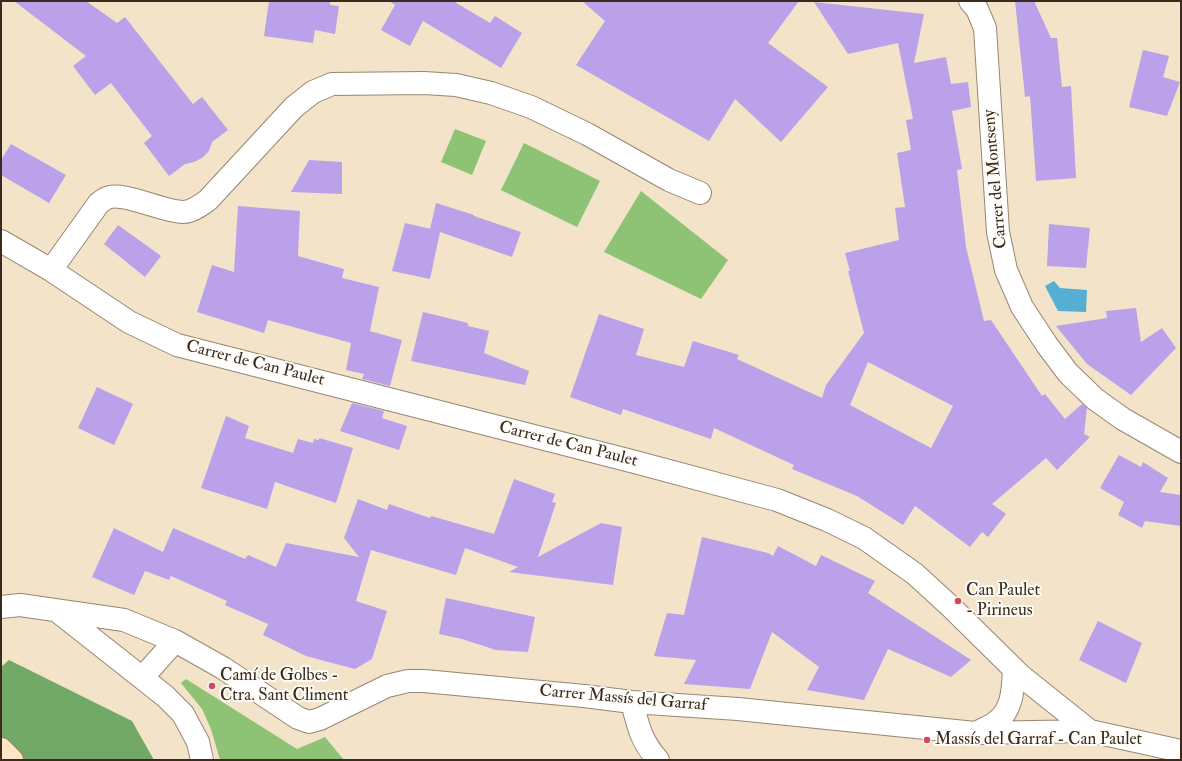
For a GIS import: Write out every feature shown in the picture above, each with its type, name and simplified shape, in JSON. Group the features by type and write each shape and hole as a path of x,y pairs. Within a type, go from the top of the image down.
{"street":[{"name":"Carrer del Montseny","path":"970,1 977,8 986,33 998,232 1006,270 1022,307 1068,374 1095,399 1123,419 1181,452"},
{"path":"50,270 99,203 107,198 114,196 172,211 184,212 199,207 208,200 294,106 312,92 332,84 424,83 456,86 491,93 531,107 587,134 669,180 700,193"},
{"name":"Carrer de Can Paulet","path":"1,241 50,270 129,322 177,345 620,458 777,500 827,520 864,538 915,574 1020,675 1090,731"},
{"path":"1,607 20,605 124,620 175,641 142,678"},
{"path":"55,610 165,696 183,714 198,742 202,760"},
{"name":"Carrer Massís del Garraf","path":"175,641 223,668 298,718 309,722 320,719 387,686 408,681 584,696 632,702 738,709 975,733 1017,732"},
{"path":"975,733 997,722 1008,708 1012,694 1014,669"},
{"path":"632,702 640,734 650,751 658,760"},
{"name":"Carrer de Can Paulet","path":"1017,732 1090,731 1181,751"},
{"path":"1,749 12,760"}],"green space":[{"path":"455,129 486,141 472,175 441,162"},
{"path":"524,143 600,181 577,227 501,190"},
{"path":"641,191 728,260 701,299 604,252"},
{"path":"9,660 132,721 154,760 1,760 1,667"},
{"path":"186,679 297,749 325,737 344,760 220,760 211,729 202,709 181,683"}],"water":[{"path":"1054,281 1060,288 1087,290 1086,312 1058,311 1045,286"}],"building":[{"path":"14,1 86,1 117,23 125,17 193,104 202,97 228,130 212,142 209,151 202,158 185,164 169,176 144,143 152,136 111,83 95,95 73,66 86,56"},
{"path":"269,1 330,1 330,5 339,6 335,34 315,30 313,43 264,36"},
{"path":"389,1 453,1 490,23 495,16 522,33 501,68 423,21 410,46 381,30 395,5"},
{"path":"582,1 799,1 768,43 828,87 781,142 735,99 709,141 576,65 605,21"},
{"path":"1015,1 1034,1 1051,38 1057,38 1062,87 1071,86 1076,178 1036,181 1030,96 1025,97"},
{"path":"814,2 924,14 914,63 946,57 951,84 968,82 971,107 952,111 962,169 957,170 966,247 984,321 991,320 1042,396 1045,394 1065,419 1082,404 1087,408 1084,434 1090,437 1057,470 1046,458 992,504 1006,514 988,537 982,532 970,547 915,506 903,525 857,496 792,469 794,465 714,428 711,439 623,409 621,415 570,397 599,314 644,329 636,355 684,367 693,341 739,355 737,359 822,398 826,385 864,333 848,271 850,271 845,253 899,240 895,208 905,207 897,153 911,150 906,120 913,119 898,43 848,54","holes":["868,362 953,406 931,448 850,405"]},
{"path":"1143,50 1169,56 1163,77 1180,82 1167,116 1129,107"},
{"path":"11,144 66,175 49,203 1,175 1,160"},
{"path":"309,160 342,162 342,194 291,192"},
{"path":"436,203 521,232 512,257 440,232 430,279 392,271 405,223 430,229"},
{"path":"238,206 300,211 298,256 344,269 342,278 379,287 370,331 402,340 390,386 362,379 364,374 346,370 351,343 268,320 264,333 197,312 212,265 234,272"},
{"path":"1049,224 1090,228 1086,268 1047,266"},
{"path":"118,225 161,256 145,277 104,244"},
{"path":"1136,308 1141,342 1162,328 1176,348 1131,395 1087,364 1056,326 1107,318 1106,311"},
{"path":"423,312 468,323 468,326 489,331 484,353 529,371 525,385 411,361"},
{"path":"97,387 133,404 114,445 78,428"},
{"path":"352,403 384,411 382,418 407,426 399,450 340,431"},
{"path":"226,416 249,426 245,438 293,453 298,439 313,443 314,439 319,440 319,438 353,448 336,503 275,482 267,509 201,488"},
{"path":"1119,455 1141,467 1143,462 1168,478 1160,492 1181,495 1181,526 1145,521 1142,528 1118,515 1124,502 1100,488"},
{"path":"514,479 555,494 552,502 556,503 538,557 601,523 622,527 613,585 509,572 518,567 465,548 456,575 371,550 356,601 387,611 372,659 355,669 306,656 263,635 268,624 225,605 227,601 171,576 169,580 145,571 134,595 92,577 114,528 163,552 173,528 245,559 248,555 276,567 286,543 359,557 344,538 358,499 387,510 389,504 430,518 431,516 494,534"},
{"path":"702,537 768,553 773,556 778,546 816,566 821,555 875,581 868,593 971,660 951,677 888,649 864,700 807,690 819,667 772,632 750,689 684,684 696,660 654,656 667,613 684,615"},
{"path":"446,598 535,617 528,652 496,650 462,639 439,634"},
{"path":"1098,621 1142,643 1126,683 1079,660"}],"place":[{"name":"Can Paulet - Pirineus","path":"958,601"},
{"name":"Camí de Golbes - Ctra. Sant Climent","path":"212,686"},
{"name":"Massís del Garraf - Can Paulet","path":"927,740"}]}
